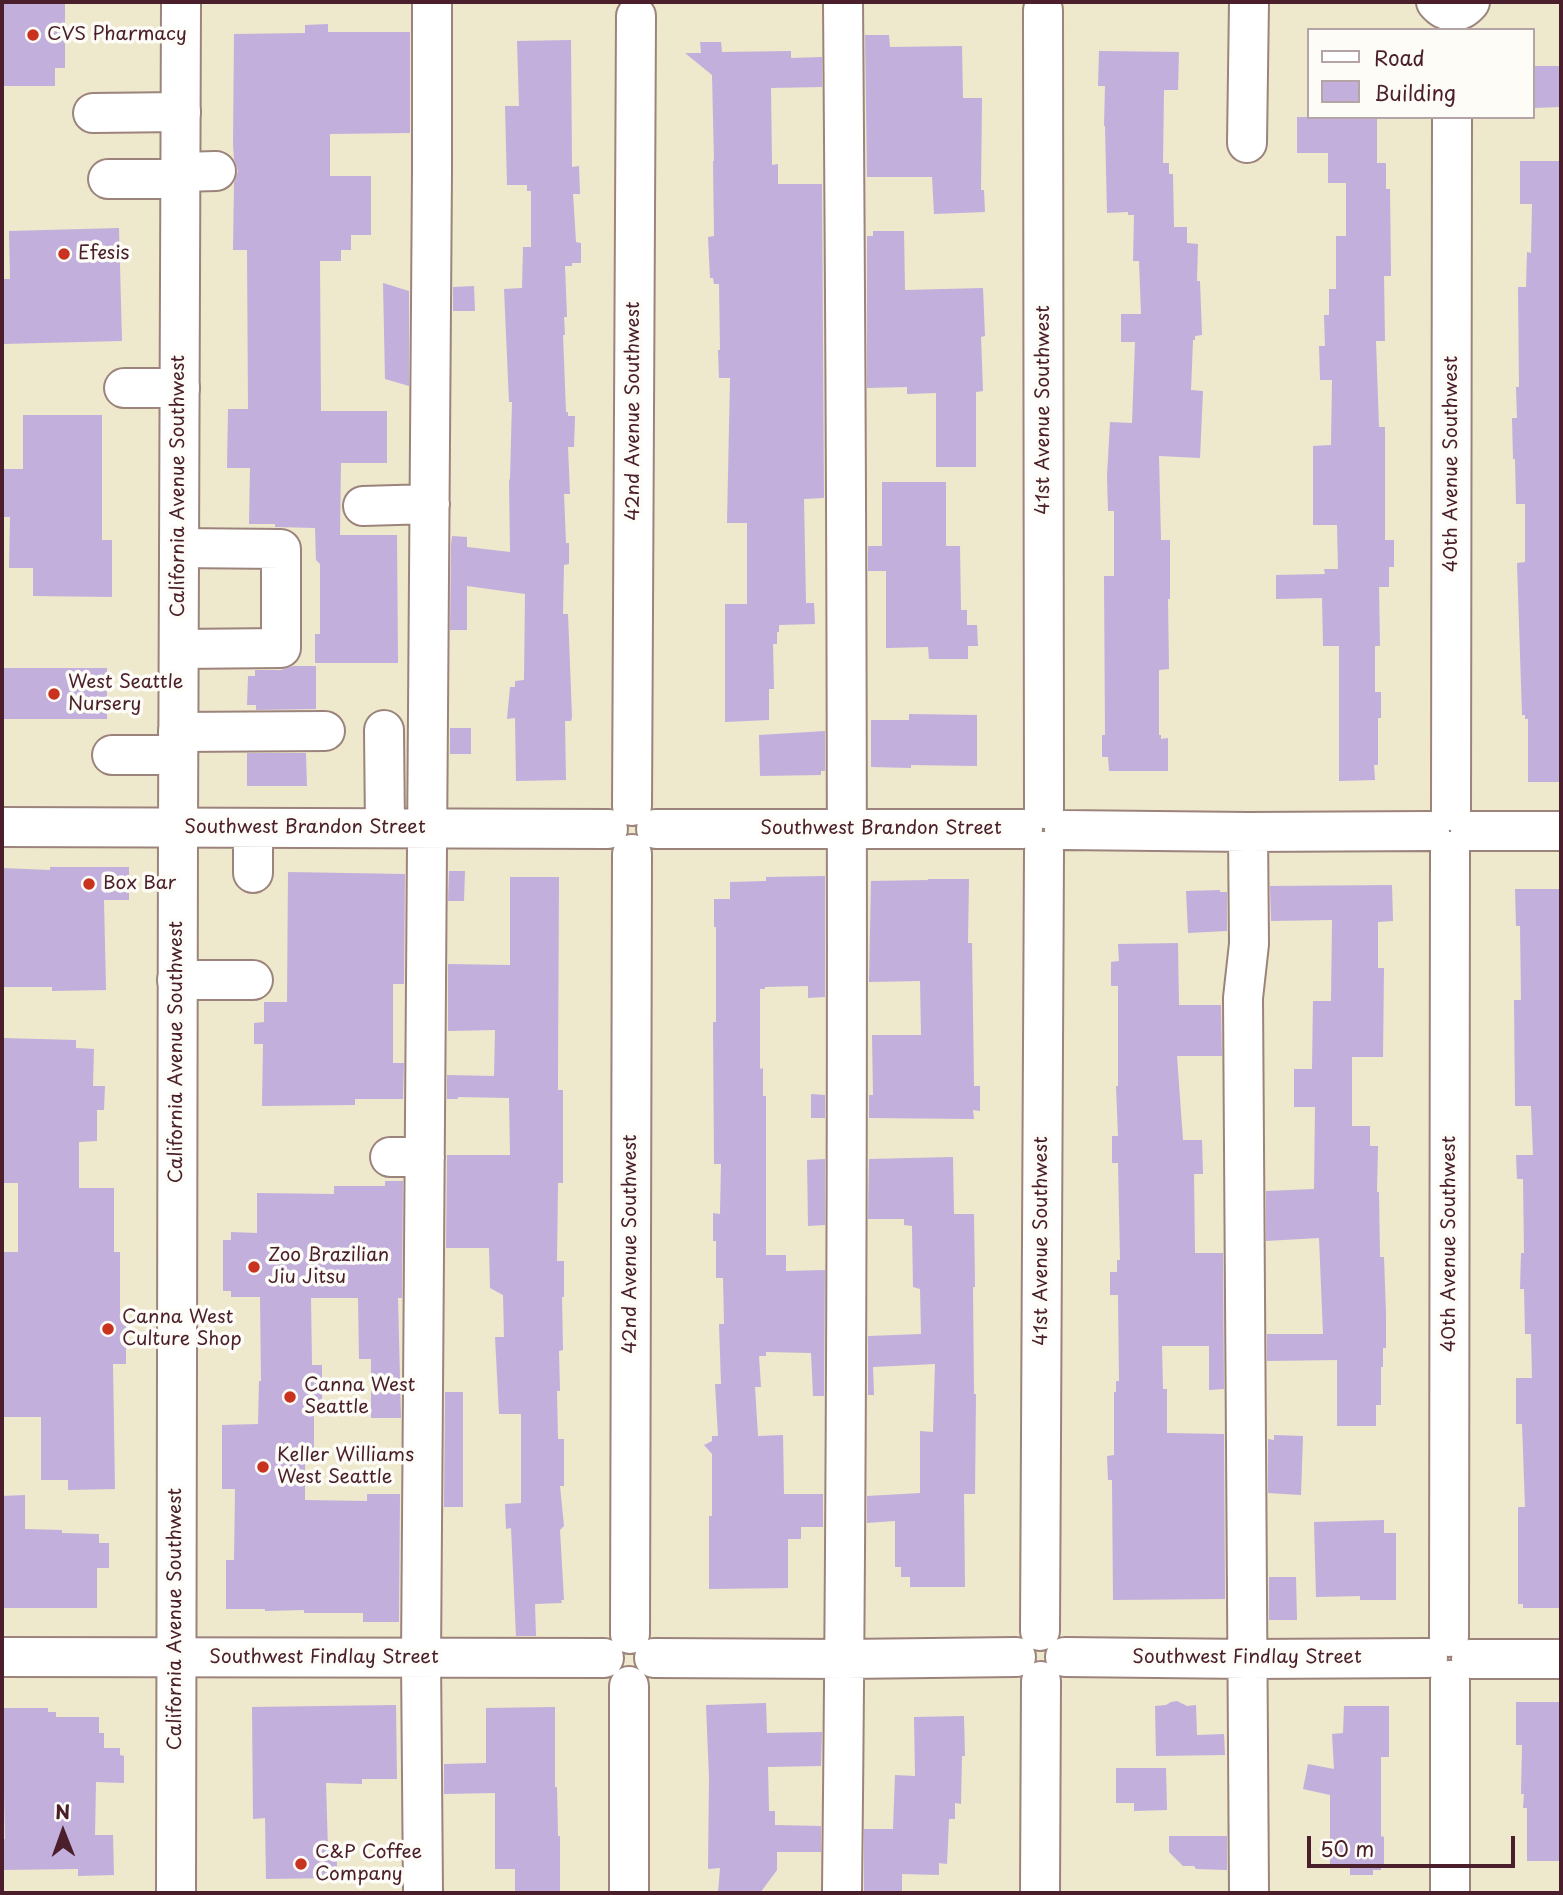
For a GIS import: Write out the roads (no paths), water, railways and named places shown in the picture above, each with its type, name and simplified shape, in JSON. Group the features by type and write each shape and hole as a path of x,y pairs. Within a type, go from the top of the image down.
{"street":[{"name":"California Avenue Southwest","path":"176,1893 180,388 192,174 181,112 181,2"},
{"path":"423,1893 421,1658 407,1157 428,828 432,2"},
{"path":"842,1893 847,829 843,2"},
{"path":"1247,143 1249,2"},
{"name":"41st Avenue Southwest","path":"1040,1893 1044,5"},
{"name":"42nd Avenue Southwest","path":"629,1650 634,6"},
{"path":"93,113 181,112"},
{"name":"40th Avenue Southwest","path":"1450,1893 1452,119"},
{"path":"108,179 192,174"},
{"path":"124,388 180,388"},
{"path":"363,506 430,504"},
{"path":"179,548 281,550 281,648 179,649"},
{"path":"384,730 385,828"},
{"path":"112,755 178,744 325,731"},
{"name":"Southwest Brandon Street","path":"2,827 1561,831"},
{"path":"253,829 253,873"},
{"path":"1248,832 1250,944 1242,998 1249,1893"},
{"path":"177,980 253,980"},
{"path":"629,1650 605,1666 608,1674 615,1680 629,1686 629,1893"},
{"name":"Southwest Findlay Street","path":"2,1657 421,1658 629,1650 845,1659 1561,1659"}],"place":[{"name":"CVS Pharmacy","path":"33,35"},
{"name":"Efesis","path":"64,254"},
{"name":"West Seattle Nursery","path":"54,694"},
{"name":"Box Bar","path":"89,884"},
{"name":"Zoo Brazilian Jiu Jitsu","path":"254,1267"},
{"name":"Canna West Culture Shop","path":"108,1329"},
{"name":"Canna West Seattle","path":"290,1397"},
{"name":"Keller Williams West Seattle","path":"263,1467"},
{"name":"C&P Coffee Company","path":"301,1864"}]}
